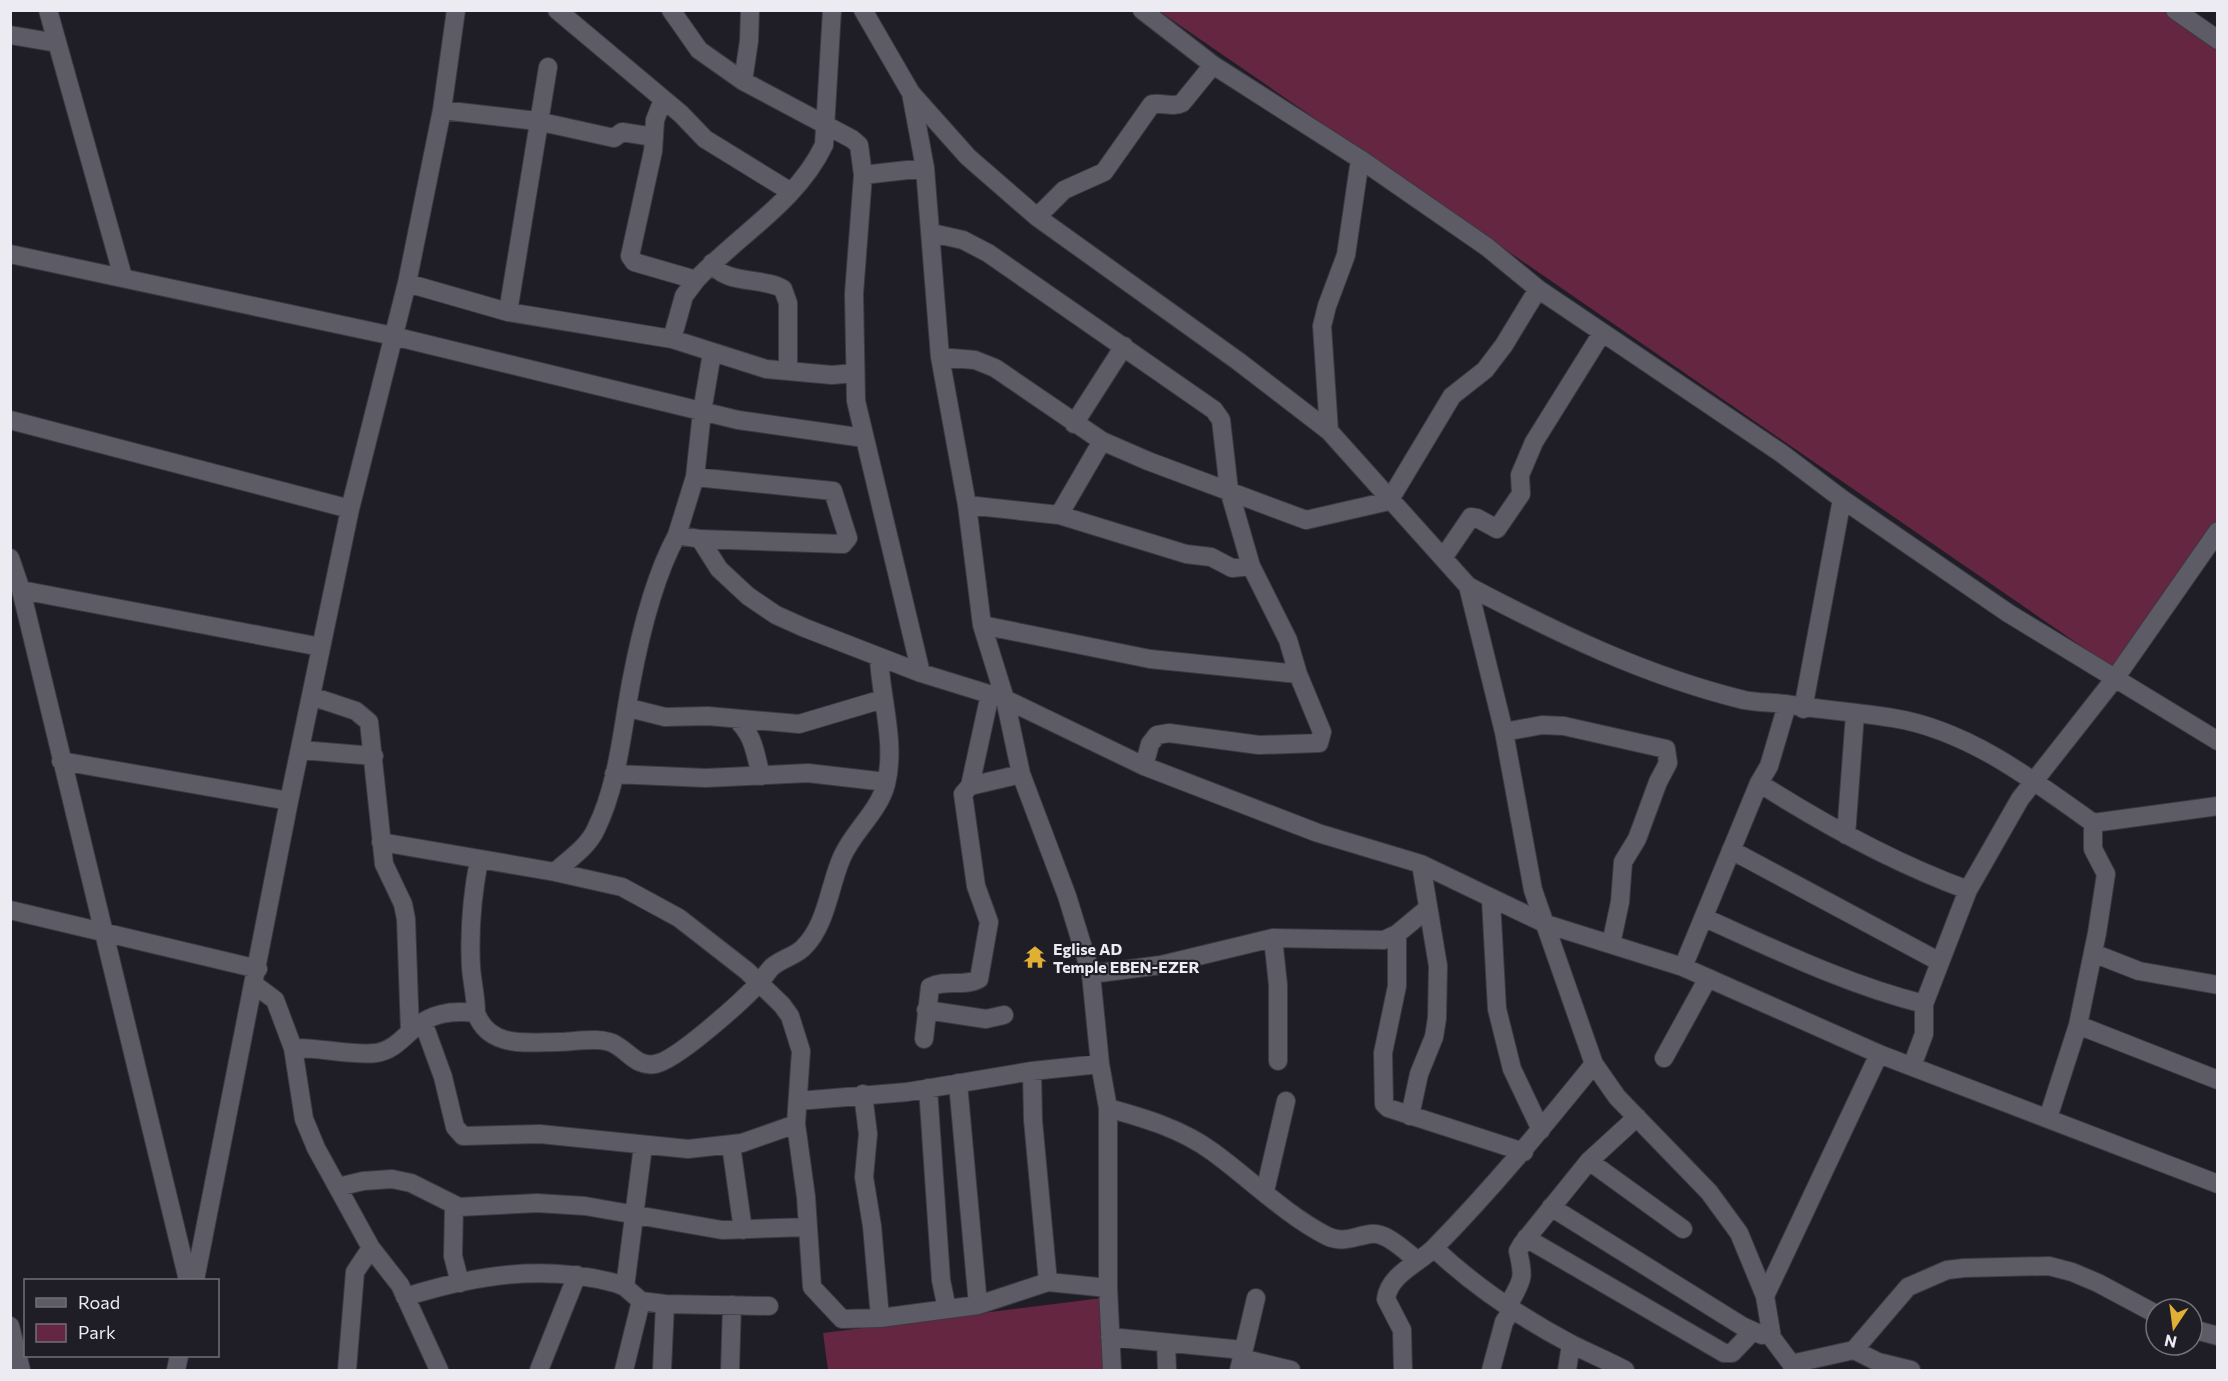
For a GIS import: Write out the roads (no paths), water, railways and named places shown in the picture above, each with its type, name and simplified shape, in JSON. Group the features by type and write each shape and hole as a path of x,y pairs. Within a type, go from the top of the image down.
{"street":[{"path":"48,10 123,277"},
{"path":"195,1279 289,801 350,509 407,283 442,110 456,10"},
{"path":"557,10 662,102 681,114 705,139 791,192"},
{"path":"743,81 749,41 750,10"},
{"path":"672,339 684,296 696,280 791,192 817,160 824,145 823,126 832,10"},
{"path":"863,10 911,93 968,156 1037,217 1238,361 1329,431 1389,501 1468,585 1594,650 1704,689 1748,701 1894,718 1939,732 1986,752 2036,782 2093,823 2217,806"},
{"path":"1142,10 1212,65 1360,159 1488,247 1538,289 1780,453 1842,500 2007,613 2116,677 2217,741"},
{"path":"2175,10 2217,40"},
{"path":"674,12 699,50 743,81 823,126 852,139 859,145 863,175 854,294 856,401 921,673"},
{"path":"10,34 57,43"},
{"path":"1037,217 1064,190 1100,176 1152,104 1175,106 1182,103 1212,65"},
{"path":"508,312 520,250 537,121 548,68"},
{"path":"911,93 925,168 932,233 940,357 967,505 982,625 998,697 1021,774 1067,896 1091,974 1100,1064 1108,1108 1108,1288 1112,1371"},
{"path":"662,102 655,120 653,151 630,256 634,262 696,280"},
{"path":"442,110 537,121 614,138 622,132 654,137"},
{"path":"1329,431 1323,326 1327,306 1346,255 1360,159"},
{"path":"863,175 925,168"},
{"path":"932,233 963,240 988,253 1214,410 1221,420 1229,490 1251,566 1288,640 1298,674 1322,732 1319,742 1311,745 1259,745 1169,733 1153,738 1144,766"},
{"path":"10,255 123,277 393,336 738,420 864,438"},
{"path":"712,263 715,268 729,275 767,282 783,289 788,303 788,371"},
{"path":"407,283 508,312 672,339 766,369 832,375 855,373"},
{"path":"940,357 975,360 995,368 1102,441 1158,466 1229,490 1262,506 1306,520 1389,501 1452,396 1485,370 1504,345 1538,289"},
{"path":"1443,558 1471,518 1477,518 1497,529 1515,507 1521,495 1518,482 1534,442 1602,333"},
{"path":"1074,424 1124,346"},
{"path":"555,872 586,844 596,830 614,774 635,666 664,558 677,535 695,477 702,412 712,353"},
{"path":"10,420 350,509"},
{"path":"1059,515 1102,441"},
{"path":"677,535 700,539 843,544 848,538 833,490 695,477"},
{"path":"1683,967 1759,783 1795,707 1842,500"},
{"path":"967,505 1059,515 1186,554 1211,557 1232,568 1251,566"},
{"path":"1912,1066 1924,1034 1924,1004 1968,890 2020,800 2116,677 2217,531"},
{"path":"700,539 719,569 748,596 776,615 879,658 998,697 1144,766 1317,833 1421,864 1491,900 1546,924 1683,967 1879,1054 2217,1184"},
{"path":"10,558 21,590 188,1279"},
{"path":"1468,585 1504,732 1533,890 1594,1064 1617,1097 1709,1192 1739,1233 1765,1296 1772,1338 1794,1367 1854,1350 1908,1287 1939,1273 1964,1268 2049,1266 2072,1272 2098,1283 2144,1308"},
{"path":"21,590 321,647"},
{"path":"982,625 1150,659 1298,674"},
{"path":"479,860 471,900 471,969 476,1013 488,1031 506,1040 532,1044 605,1042 617,1045 640,1064 651,1065 664,1061 680,1051 758,984 774,966 802,949 812,936 842,857 879,803 886,782 889,737 879,658"},
{"path":"311,696 356,711 369,722 384,864 403,904 417,1027 443,1077 455,1127 460,1135 540,1134 688,1149 731,1145 796,1124"},
{"path":"924,1039 930,987 939,982 975,981 979,979 983,964 989,922 976,886 963,794 970,786 998,697"},
{"path":"628,708 665,717 708,716 799,724 883,699"},
{"path":"1846,835 1855,714"},
{"path":"736,719 748,730 760,776"},
{"path":"1504,732 1542,725 1564,726 1666,750 1668,763 1658,782 1637,839 1623,862 1620,902 1611,944"},
{"path":"301,750 374,756"},
{"path":"61,761 289,801"},
{"path":"614,774 706,778 808,773 832,778 886,782"},
{"path":"970,786 1021,774"},
{"path":"1759,783 1846,835 1909,867 1968,890"},
{"path":"2048,1118 2078,1025 2106,874 2093,849 2093,823"},
{"path":"381,842 555,872 622,887 679,918 747,971 786,1011 798,1036 801,1051 796,1124 814,1291 844,1320 880,1318 978,1305 1048,1282 1108,1288"},
{"path":"1731,850 1940,962"},
{"path":"1410,1116 1419,1074 1434,1037 1437,1018 1438,966 1421,864"},
{"path":"1491,900 1497,1009 1512,1069 1541,1130"},
{"path":"1091,974 1161,965 1289,936 1373,942 1397,934 1427,909"},
{"path":"10,910 104,932 256,977 275,1000 293,1048 304,1119 316,1149 371,1248 394,1275 439,1371"},
{"path":"1705,918 1802,962 1901,999 1924,1004"},
{"path":"1397,934 1397,986 1383,1053 1383,1097 1389,1108 1524,1152"},
{"path":"1273,938 1278,985 1278,1061"},
{"path":"2093,953 2147,973 2217,986"},
{"path":"1664,1058 1708,978"},
{"path":"293,1048 319,1047 375,1053 394,1046 417,1027 451,1010 476,1013"},
{"path":"926,1010 986,1019 1004,1016"},
{"path":"2078,1025 2217,1080"},
{"path":"1765,1296 1879,1054"},
{"path":"798,1101 928,1088 1032,1071 1100,1064"},
{"path":"1403,1371 1402,1330 1387,1295 1394,1281 1434,1248 1524,1152 1594,1064"},
{"path":"1032,1071 1033,1120 1048,1282"},
{"path":"958,1083 978,1305"},
{"path":"928,1088 942,1280 947,1309"},
{"path":"863,1094 868,1134 864,1177 872,1226 880,1318"},
{"path":"1265,1191 1286,1101"},
{"path":"1108,1108 1154,1121 1201,1145 1265,1191 1308,1226 1330,1238 1345,1241 1377,1235 1397,1245 1418,1261"},
{"path":"1491,1371 1503,1322 1522,1277 1523,1265 1518,1251 1589,1161 1637,1117"},
{"path":"731,1145 743,1230"},
{"path":"625,1287 643,1146"},
{"path":"1589,1161 1683,1229"},
{"path":"338,1187 381,1178 400,1180 454,1206 537,1203 585,1206 665,1222 743,1230 808,1227"},
{"path":"454,1206 453,1256 460,1282"},
{"path":"1551,1207 1752,1332 1772,1338"},
{"path":"1526,1238 1724,1353 1732,1353 1752,1332"},
{"path":"347,1371 355,1272 371,1248"},
{"path":"1434,1248 1470,1280 1510,1307 1571,1344 1625,1371"},
{"path":"405,1297 460,1282 519,1273 578,1275 625,1287 641,1301 665,1304 769,1306"},
{"path":"539,1371 578,1275"},
{"path":"1241,1359 1256,1298"},
{"path":"624,1371 641,1301"},
{"path":"662,1371 665,1304"},
{"path":"730,1371 732,1305"},
{"path":"10,1326 21,1371"},
{"path":"1110,1337 1166,1343 1291,1371"},
{"path":"1166,1343 1167,1371"},
{"path":"1567,1371 1571,1344"},
{"path":"1854,1350 1878,1362 1911,1371"}],"place":[{"name":"Eglise AD Temple EBEN-EZER","path":"1035,957"}]}
